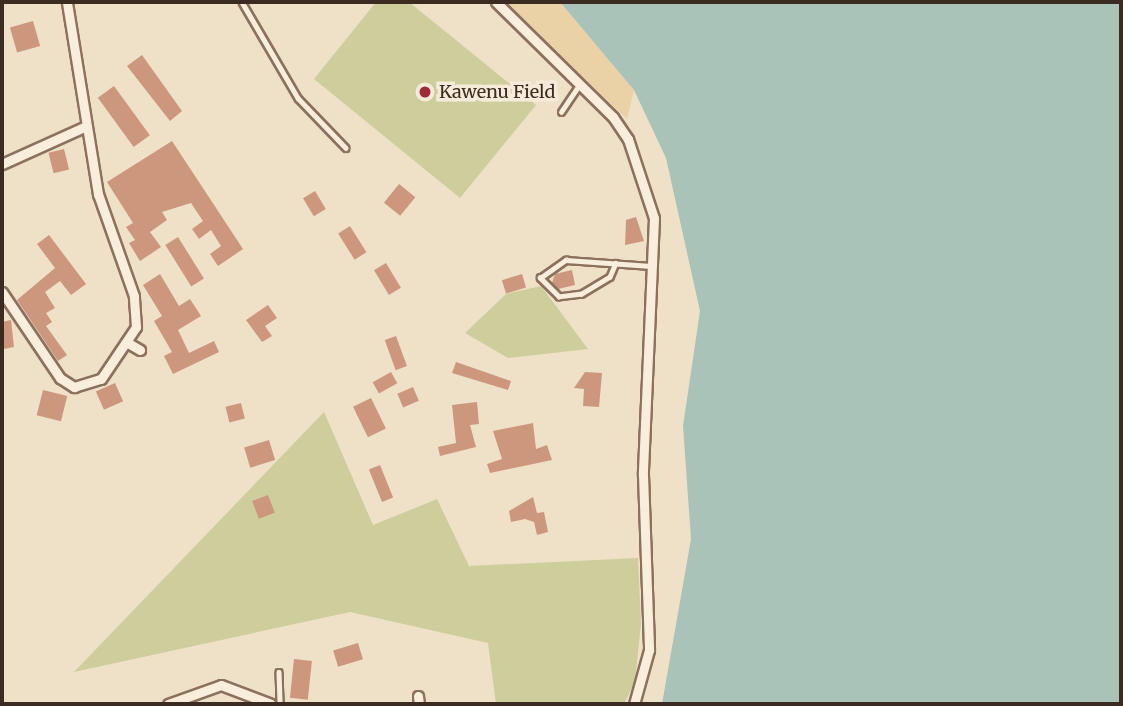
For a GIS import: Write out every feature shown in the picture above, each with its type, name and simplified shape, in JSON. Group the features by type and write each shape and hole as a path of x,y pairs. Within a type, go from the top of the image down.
{"street":[{"path":"2,292 60,378 74,387 101,379 128,343 136,308 98,194 67,2"},
{"path":"496,2 582,82 628,139 654,218 656,266 643,475 649,650 634,704"},
{"path":"2,164 86,126"},
{"path":"128,343 140,350"},
{"path":"168,704 221,685 271,704"}],"lane":[{"path":"242,2 298,98 346,148"},
{"path":"561,112 582,82"},
{"path":"616,263 610,276 582,295 559,297 540,278 566,260 616,263 656,266"},
{"path":"279,672 280,704"}],"green space":[{"name":"Kawenu Field","path":"376,2 409,2 536,105 460,198 314,79"},
{"path":"541,286 588,349 508,358 465,333 506,294"},
{"path":"324,412 373,525 437,499 469,566 638,558 641,623 635,681 624,704 496,704 488,643 350,612 74,672"}],"sand":[{"path":"504,2 560,2 634,90 627,119"}],"shaded area":[{"path":"560,2 1121,2 1121,704 662,704 691,539 683,426 700,311 666,158 634,90"}],"building":[{"path":"33,21 40,46 17,53 10,28"},
{"path":"142,55 182,111 170,121 127,66"},
{"path":"114,86 150,135 134,147 98,98"},
{"path":"172,141 243,249 218,266 210,254 221,246 211,230 199,239 192,229 203,221 191,203 162,212 167,220 150,232 161,247 140,261 129,243 135,240 126,227 133,223 107,182"},
{"path":"64,149 69,169 54,173 48,153"},
{"path":"399,184 415,197 400,216 384,203"},
{"path":"315,191 326,209 314,216 303,198"},
{"path":"636,217 644,241 625,245 626,220"},
{"path":"350,226 366,252 355,260 338,233"},
{"path":"49,235 86,284 71,295 60,281 45,292 55,308 46,313 52,322 46,326 67,355 58,361 17,300 55,268 37,244"},
{"path":"178,237 204,279 191,287 165,245"},
{"path":"386,263 401,288 389,295 374,270"},
{"path":"572,270 575,285 558,289 552,283 555,274"},
{"path":"160,274 179,306 190,299 201,316 178,330 189,353 214,341 219,352 173,374 164,356 172,352 154,321 162,316 143,285"},
{"path":"522,274 526,287 506,294 502,280"},
{"path":"268,305 277,318 265,326 272,336 262,342 246,320"},
{"path":"11,320 14,347 4,349 2,322"},
{"path":"396,336 407,366 396,370 385,340"},
{"path":"456,362 511,381 508,390 452,373"},
{"path":"391,372 397,383 379,394 373,382"},
{"path":"585,372 602,373 599,407 583,406 584,389 574,388"},
{"path":"115,383 123,401 104,410 96,392"},
{"path":"413,387 419,401 403,407 397,394"},
{"path":"43,390 67,396 61,421 37,415"},
{"path":"371,398 386,429 368,437 353,407"},
{"path":"477,402 479,424 470,425 476,447 440,456 438,447 456,443 452,405"},
{"path":"241,403 245,419 229,422 225,407"},
{"path":"533,423 536,449 547,445 552,460 490,473 487,464 502,459 493,431"},
{"path":"269,440 275,460 250,468 244,448"},
{"path":"380,465 393,497 382,502 369,469"},
{"path":"268,495 275,513 259,519 252,501"},
{"path":"533,497 537,513 544,512 548,532 537,535 534,522 525,519 511,522 509,511"},
{"path":"358,643 363,659 338,667 333,651"},
{"path":"294,659 312,661 308,700 290,698"}],"place":[{"name":"Kawenu Field","path":"425,92"}]}
